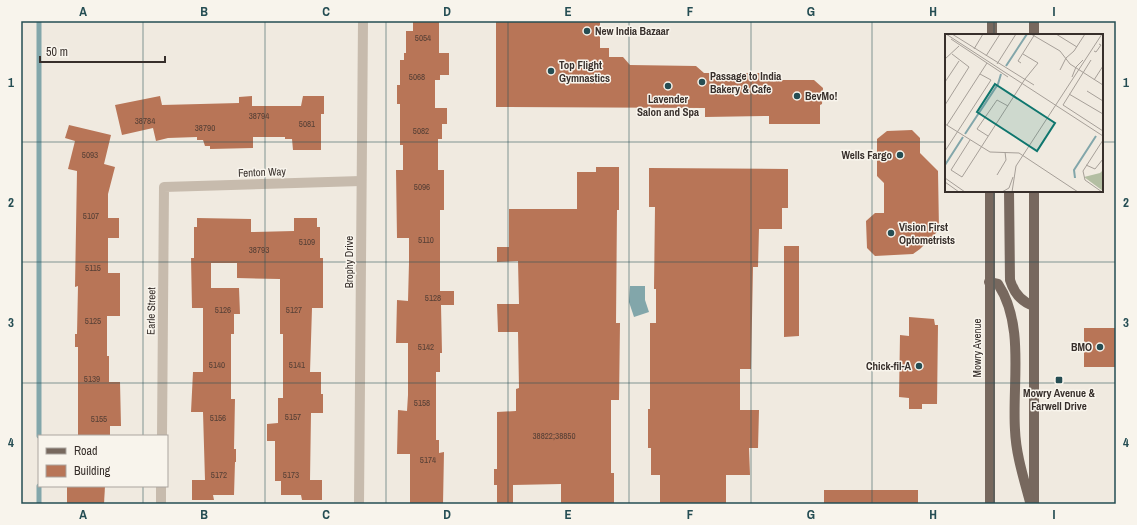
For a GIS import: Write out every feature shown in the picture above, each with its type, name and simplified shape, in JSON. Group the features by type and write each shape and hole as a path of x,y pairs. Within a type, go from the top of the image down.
{"main road":[{"path":"992,21 992,34"},
{"path":"1034,21 1034,34"},
{"name":"Mowry Avenue","path":"990,192 990,504"},
{"path":"1009,192 1010,280 1013,288 1020,298 1026,304 1034,306"},
{"path":"1034,192 1034,504"},
{"path":"989,282 998,284 1004,292 1014,324 1015,431 1018,455 1030,504"}],"street":[{"name":"Brophy Drive","path":"359,504 363,21"},
{"name":"Fenton Way","path":"164,187 362,181"},
{"name":"Earle Street","path":"162,435 164,187"},
{"path":"161,487 161,504"}],"water":[{"path":"630,286 645,286 645,300 649,312 634,317 629,302"}],"building":[{"path":"413,21 439,21 439,53 449,53 449,75 440,75 440,80 435,80 435,108 447,108 447,124 442,124 442,139 438,139 438,170 444,170 444,210 440,210 440,291 454,291 454,305 441,305 442,353 440,353 440,372 436,372 436,440 439,440 439,453 444,452 443,504 410,504 410,454 397,454 398,410 407,411 408,343 396,343 397,300 408,301 409,238 397,238 396,170 403,170 403,145 400,145 400,104 397,104 397,85 400,85 400,60 404,60 404,53 406,53 406,31 413,31"},
{"path":"496,21 600,21 600,48 609,48 609,57 623,57 630,65 696,66 704,73 762,73 769,80 814,80 823,88 822,104 820,105 820,124 769,124 769,116 705,117 705,108 496,107"},
{"path":"160,96 162,105 239,103 239,97 252,96 252,106 301,106 303,96 324,96 324,114 321,114 321,150 293,150 292,139 285,139 285,137 253,137 253,148 210,149 210,146 205,146 203,140 197,140 197,137 168,138 156,141 153,128 122,135 115,105"},
{"path":"69,125 111,135 104,164 115,167 108,194 108,218 119,218 119,238 108,238 108,273 120,273 120,316 107,316 107,356 109,356 109,382 120,382 121,426 110,426 110,435 78,435 78,347 75,347 75,334 77,334 78,286 75,287 77,171 68,169 75,141 65,138"},
{"path":"912,130 920,138 920,153 938,171 939,230 913,254 875,256 867,248 866,221 875,213 884,213 884,183 877,176 877,139 887,131"},
{"path":"596,167 619,167 616,323 620,323 619,400 611,400 611,473 614,473 614,504 561,504 561,484 513,485 513,504 497,504 497,485 494,485 494,469 497,469 497,412 516,411 516,389 519,388 518,332 498,332 497,304 519,304 518,261 497,262 497,247 509,247 509,209 577,209 577,172 596,172"},
{"path":"649,168 788,169 788,208 782,208 782,229 759,229 758,267 753,267 751,369 740,369 740,410 759,410 758,448 749,448 750,475 726,475 726,504 660,504 660,475 651,475 651,448 648,448 648,409 650,409 650,323 656,323 656,289 654,289 655,207 649,207"},
{"path":"197,218 251,219 251,232 294,231 294,218 317,218 317,227 320,227 320,258 323,258 323,308 312,308 310,372 321,372 323,413 311,413 310,480 322,480 322,500 302,500 301,495 281,495 281,481 275,481 275,441 267,441 267,424 278,423 278,398 283,398 283,334 280,334 280,279 237,278 237,263 211,263 211,288 239,288 240,314 234,314 234,334 231,334 231,399 235,399 234,449 236,449 234,495 213,495 214,500 192,500 192,480 205,480 203,412 191,412 193,372 203,372 203,308 192,308 191,258 194,258 194,227 197,227"},
{"path":"784,246 799,246 799,336 784,337"},
{"name":"Chick-fil-A","path":"909,317 934,319 935,325 938,325 937,404 922,404 922,409 909,409 909,398 899,397 900,335 909,336"},
{"name":"BMO","path":"1084,328 1116,328 1116,367 1084,367"},
{"path":"67,487 105,487 104,504 67,504"},
{"path":"824,490 918,490 918,504 824,504"}],"waterway":[{"path":"39,21 39,435"},
{"path":"39,487 39,504"}],"place":[{"name":"New India Bazaar","path":"587,31"},
{"name":"Top Flight Gymnastics","path":"551,71"},
{"name":"Passage to India Bakery & Cafe","path":"702,82"},
{"name":"Lavender Salon and Spa","path":"668,86"},
{"name":"BevMo!","path":"797,96"},
{"name":"Wells Fargo","path":"900,155"},
{"name":"Vision First Optometrists","path":"891,233"},
{"name":"BMO","path":"1100,347"},
{"name":"Chick-fil-A","path":"919,366"},
{"name":"Mowry Avenue & Farwell Drive","path":"1059,380"}]}
